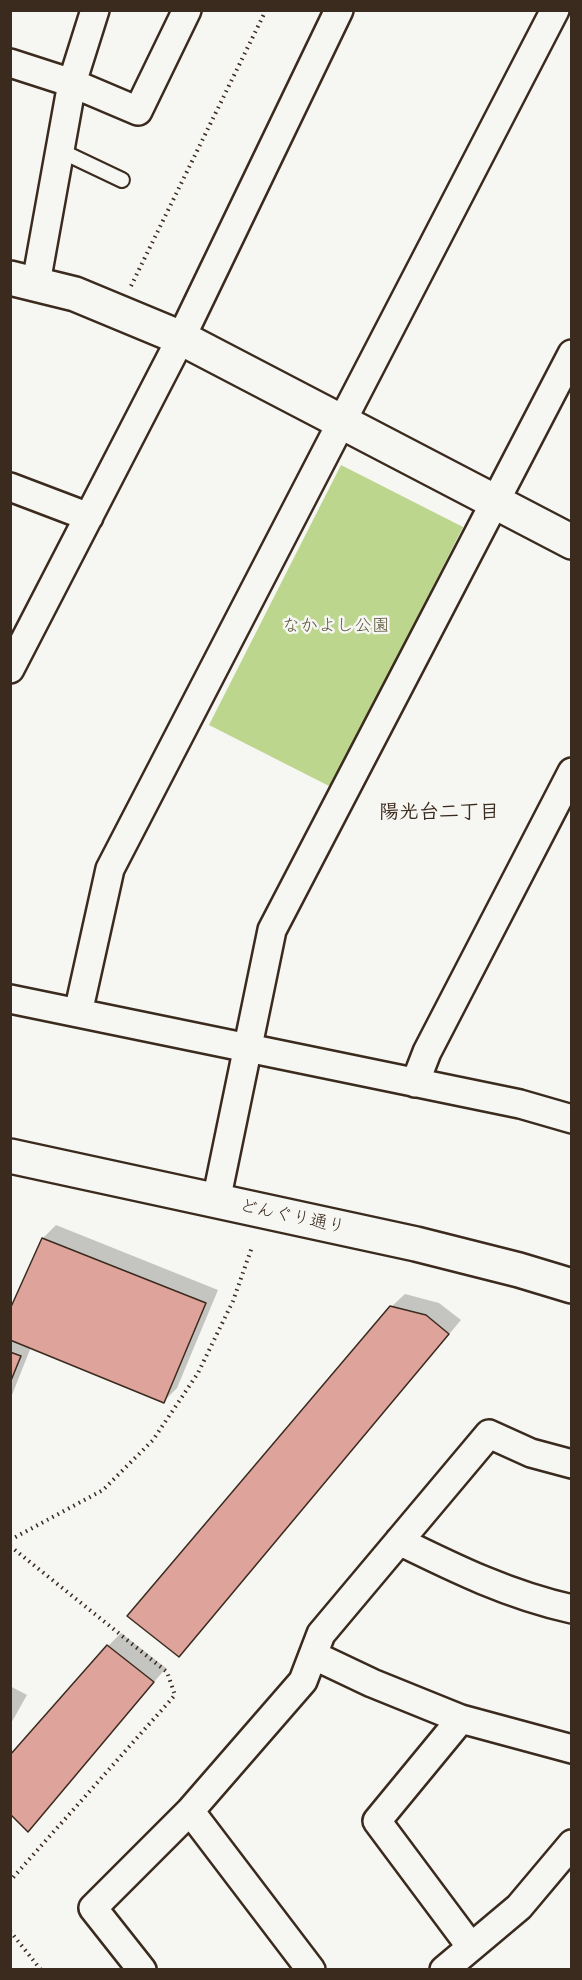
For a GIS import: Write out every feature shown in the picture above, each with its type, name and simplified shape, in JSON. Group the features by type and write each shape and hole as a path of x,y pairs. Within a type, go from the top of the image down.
{"street":[{"path":"95,10 72,83 61,151 23,281 93,301 181,338 572,542"},
{"path":"10,63 72,83 138,111 187,10"},
{"path":"11,667 181,338 339,10"},
{"path":"78,1013 110,870 555,10"},
{"path":"216,1201 272,930 572,354"},
{"path":"10,487 89,517"},
{"path":"415,1083 433,1042 572,772"},
{"path":"10,999 520,1104 572,1119"},
{"name":"どんぐり通り","path":"10,1156 417,1244 572,1286"},
{"path":"142,1970 93,1908 190,1811 303,1680 321,1634 489,1434 531,1453 572,1464"},
{"path":"399,1541 476,1579 545,1603 572,1609"},
{"path":"313,1654 372,1683 461,1719 572,1749"},
{"path":"461,1719 377,1821 471,1947"},
{"path":"190,1811 311,1970"},
{"path":"444,1970 519,1907 572,1844"}],"lane":[{"path":"61,151 122,180"}],"path":[{"path":"129,289 266,10"},
{"path":"10,1540 103,1490 153,1440 198,1373 233,1301 252,1247"},
{"path":"10,1546 167,1672 175,1695 10,1881"},
{"path":"10,1932 40,1970"}],"green space":[{"name":"なかよし公園","path":"341,465 463,527 331,787 209,725"}],"building":[{"path":"42,1238 206,1303 164,1403 10,1340 10,1309"},
{"path":"390,1306 426,1315 449,1334 179,1657 127,1616"},
{"path":"10,1352 21,1356 10,1383"},
{"path":"107,1645 154,1682 28,1832 10,1814 10,1755"}],"district":[{"name":"陽光台二丁目","path":"439,813"}]}
